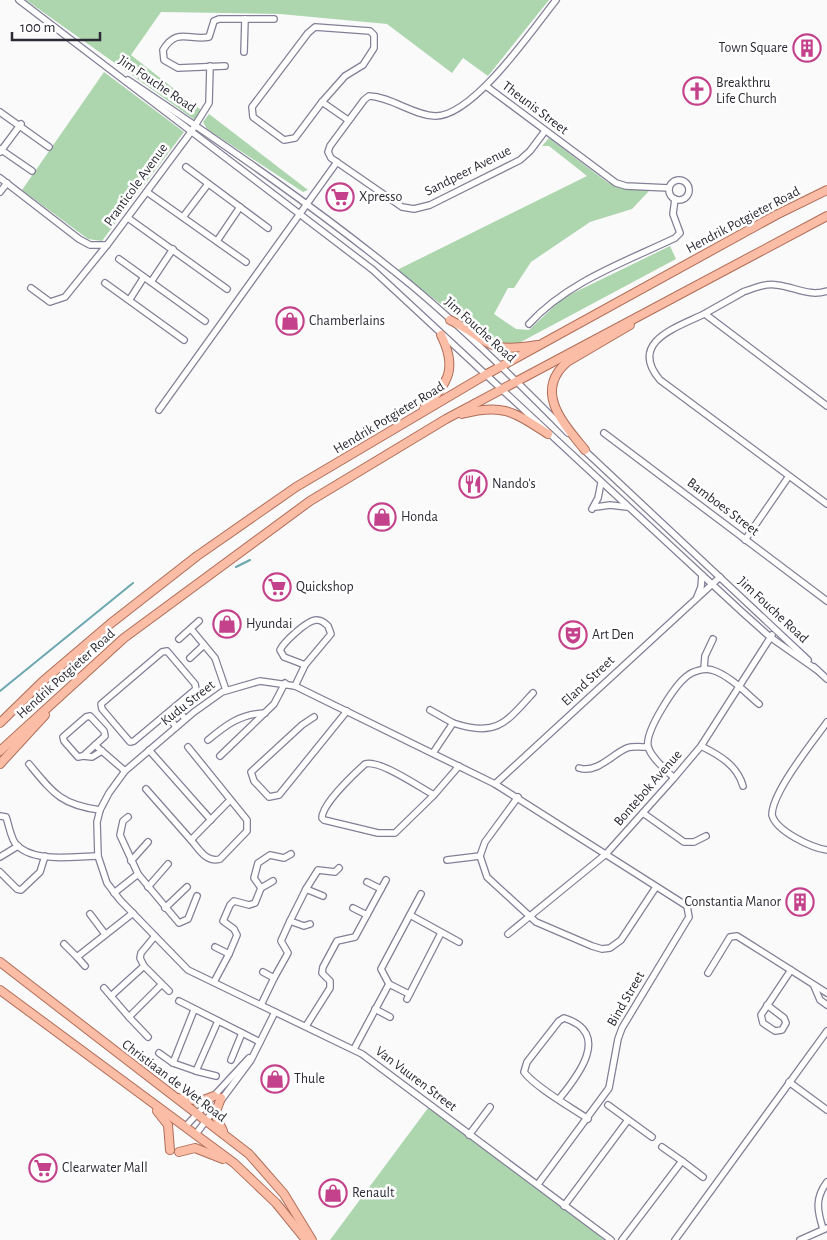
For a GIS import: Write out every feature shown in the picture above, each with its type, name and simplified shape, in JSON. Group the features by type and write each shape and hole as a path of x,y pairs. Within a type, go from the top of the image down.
{"main road":[{"name":"Hendrik Potgieter Road","path":"0,723 43,681 80,649 197,556 296,487 487,374 776,215 827,190"},
{"path":"585,450 554,407 553,382 559,369 583,352 658,309 672,298 827,216"},
{"name":"Hendrik Potgieter Road","path":"0,751 124,638 310,501 446,419 672,298"},
{"path":"450,320 480,340 498,348 517,348 545,343"},
{"path":"415,417 439,392 449,375 450,356 441,335"},
{"path":"446,419 487,408 500,409 519,415 548,434"},
{"path":"0,764 76,680"},
{"name":"Christiaan de Wet Road","path":"0,962 172,1097 197,1112 249,1154 284,1194 312,1240"},
{"name":"Christiaan de Wet Road","path":"0,990 152,1104 186,1126 234,1164 276,1203 306,1240"},
{"path":"172,1097 196,1102 217,1097 216,1118 227,1136"},
{"path":"152,1104 168,1125 170,1150"},
{"path":"179,1152 192,1148 200,1149 234,1164"}],"street":[{"name":"Jim Fouche Road","path":"18,0 373,270 712,585 770,637 817,670"},
{"name":"Theunis Street","path":"556,0 504,67 486,86 616,184 669,188"},
{"path":"225,66 178,68 164,60 163,50 171,40 178,36 209,37 214,21 218,19 274,19"},
{"path":"244,52 245,19"},
{"path":"315,27 363,28 372,32 375,39 374,48 363,65 345,76 322,102 300,133 290,141 279,138 253,117 252,113 256,102 308,33 315,27"},
{"name":"Jim Fouche Road","path":"89,54 306,202 412,286 517,381 585,450 827,679"},
{"name":"Pranticole Avenue","path":"0,178 79,239 90,245 107,245 191,132 210,100 210,66"},
{"path":"159,410 306,202 337,162 328,156 330,146 364,100 369,96 425,115 440,116 457,109 486,86"},
{"path":"322,102 348,120"},
{"path":"0,112 20,124 49,147"},
{"path":"20,124 1,150 32,171"},
{"name":"Sandpeer Avenue","path":"337,162 397,205 414,209 430,205 520,160 530,151 545,131"},
{"path":"186,167 268,228"},
{"path":"684,180 690,191 687,197 682,200 675,199 670,195 669,188 672,182 684,180"},
{"path":"0,192 7,183"},
{"path":"183,218 208,184"},
{"path":"147,192 246,262"},
{"path":"529,324 540,311 585,281 675,238 680,233 673,214 675,199"},
{"path":"217,241 240,207"},
{"path":"128,218 227,289"},
{"path":"31,288 50,302 60,300 65,297 107,245"},
{"path":"151,282 173,249"},
{"path":"119,258 205,321"},
{"path":"130,299 144,277"},
{"path":"106,283 184,340"},
{"path":"827,291 807,293 777,285 756,287 705,314 677,326 660,338 650,352 649,362 660,380 827,504"},
{"path":"705,314 827,406"},
{"name":"Bamboes Street","path":"604,433 827,601"},
{"path":"746,540 790,476"},
{"path":"601,483 594,508 610,505 627,508"},
{"path":"695,601 701,587 702,575"},
{"name":"Eland Street","path":"495,784 720,577"},
{"path":"295,686 305,665 331,634 328,626 318,620 312,621 299,630 280,650 284,657 305,665"},
{"path":"179,639 199,621"},
{"path":"191,629 218,665 226,690"},
{"name":"Bontebok Avenue","path":"508,934 606,854 674,778 700,746 740,688 775,630"},
{"path":"704,669 705,656 713,639"},
{"path":"190,658 204,645"},
{"path":"164,651 169,653 196,686 194,691 176,706 134,741 130,742 102,708 101,704 164,651"},
{"path":"674,778 648,747 649,733 678,685 688,674 704,669 718,673 759,704"},
{"name":"Kudu Street","path":"188,970 114,893 102,871 98,856 96,838 100,810 109,793 125,771 209,699 226,690 260,681 295,686 495,784 683,903"},
{"path":"220,756 265,713 280,695 286,684"},
{"path":"430,710 453,723 473,730 490,729 503,723 533,693"},
{"path":"176,706 185,719"},
{"path":"314,717 302,725 251,772 254,781 269,797 279,795 347,711"},
{"path":"208,740 230,721 252,714 265,713"},
{"path":"167,714 176,727"},
{"path":"83,756 105,733 92,717 88,716 63,737 64,742 77,756 92,757 102,751"},
{"path":"827,722 780,790 773,806 772,815 779,826 793,836 815,848 827,850"},
{"path":"433,753 453,723"},
{"path":"95,745 125,771"},
{"path":"700,746 730,764 741,779 742,786"},
{"path":"146,790 205,856 215,860 220,859 247,830 247,820 188,747"},
{"path":"580,768 585,770 595,767 626,749 648,747"},
{"path":"150,750 211,820"},
{"path":"434,795 379,765 368,762 323,810 322,818 378,834 395,833 434,795 459,766"},
{"path":"29,764 58,797 75,806 100,810"},
{"path":"518,797 485,842 480,856 487,876 544,927 597,948 610,948 625,934 656,887"},
{"path":"191,840 230,800"},
{"path":"643,813 684,842 694,842 706,836"},
{"path":"0,816 6,817 14,840 18,846 28,853 45,856 98,856"},
{"path":"128,816 122,821 120,835 131,861 138,874 177,922 184,923 188,919 197,896"},
{"path":"131,861 148,842"},
{"path":"0,857 18,846"},
{"path":"262,888 254,878 258,863 270,855 284,858 291,854"},
{"path":"0,872 17,889 21,890 40,872 45,856"},
{"path":"447,860 480,856"},
{"path":"148,887 168,864"},
{"path":"261,1005 288,953 281,941 316,871 323,869 335,872 339,868"},
{"path":"114,893 138,874"},
{"path":"306,1026 330,988 330,981 322,971 337,941 355,937 386,880"},
{"path":"214,982 237,935 234,929 223,921 230,905 234,901 252,905 257,900 262,888 273,881"},
{"path":"367,882 381,889"},
{"path":"165,908 187,887"},
{"path":"306,889 323,896"},
{"path":"421,894 381,969 389,984 408,996 441,933"},
{"name":"Bind Street","path":"538,1184 588,1119 612,1080 617,1044 622,1028 689,918 689,910 683,903"},
{"path":"353,908 367,916"},
{"path":"77,958 133,913"},
{"path":"90,914 105,934"},
{"path":"410,915 459,942"},
{"path":"290,921 304,926 310,924"},
{"path":"155,936 141,953 140,958 144,966 170,992"},
{"path":"708,972 730,938 737,936 827,993"},
{"path":"64,944 85,966"},
{"path":"215,947 229,954"},
{"path":"111,996 144,966"},
{"name":"Van Vuuren Street","path":"188,970 354,1049 538,1184 610,1240"},
{"path":"767,1005 784,1018 786,1023 782,1030 775,1031 763,1023 761,1015 767,1005 790,970"},
{"path":"263,972 274,978"},
{"path":"354,1049 389,984"},
{"path":"812,984 820,1000 827,1005"},
{"path":"129,1017 161,985"},
{"path":"104,988 148,1037"},
{"path":"179,1001 260,1042"},
{"path":"375,1009 390,1017"},
{"path":"173,1063 194,1010"},
{"path":"186,1126 197,1112 217,1097 246,1068 275,1012"},
{"path":"559,1099 586,1063 588,1039 584,1030 564,1018 559,1021 524,1068 527,1076 559,1099 588,1119"},
{"path":"196,1071 218,1021"},
{"path":"675,1240 827,1031"},
{"path":"231,1060 242,1033"},
{"path":"159,1053 173,1063 216,1076"},
{"path":"789,1082 827,1110"},
{"path":"196,1134 217,1097"},
{"path":"608,1105 652,1137"},
{"path":"469,1135 490,1107"},
{"path":"564,1206 628,1120"},
{"path":"662,1147 703,1177"},
{"path":"622,1240 682,1160"},
{"path":"800,1240 825,1228 817,1207 817,1199 827,1182"}],"green space":[{"path":"26,0 549,0 488,76 463,58 452,73 387,24 280,14 161,12 131,55 201,110 195,120"},
{"path":"104,72 184,132 102,241 88,239 22,190"},
{"path":"209,114 308,190 303,192 207,129 203,122"},
{"path":"549,138 607,182 622,189 650,190 632,209 590,222 531,262 514,288 508,288 494,314 516,329 529,330 563,298 670,246 676,259 519,343 500,344 476,332 397,270 587,176 549,146 542,146"},
{"path":"428,1108 538,1184 604,1240 330,1240"}],"waterway":[{"path":"236,567 250,560"},
{"path":"0,691 133,583"}],"place":[{"name":"Town Square","path":"807,48"},
{"name":"Breakthru Life Church","path":"697,91"},
{"name":"Xpresso","path":"340,197"},
{"name":"Chamberlains","path":"290,321"},
{"name":"Nando's","path":"473,484"},
{"name":"Honda","path":"382,517"},
{"name":"Quickshop","path":"277,587"},
{"name":"Hyundai","path":"227,624"},
{"name":"Art Den","path":"573,635"},
{"name":"Constantia Manor","path":"800,902"},
{"name":"Thule","path":"275,1079"},
{"name":"Clearwater Mall","path":"43,1168"},
{"name":"Renault","path":"333,1193"}]}
